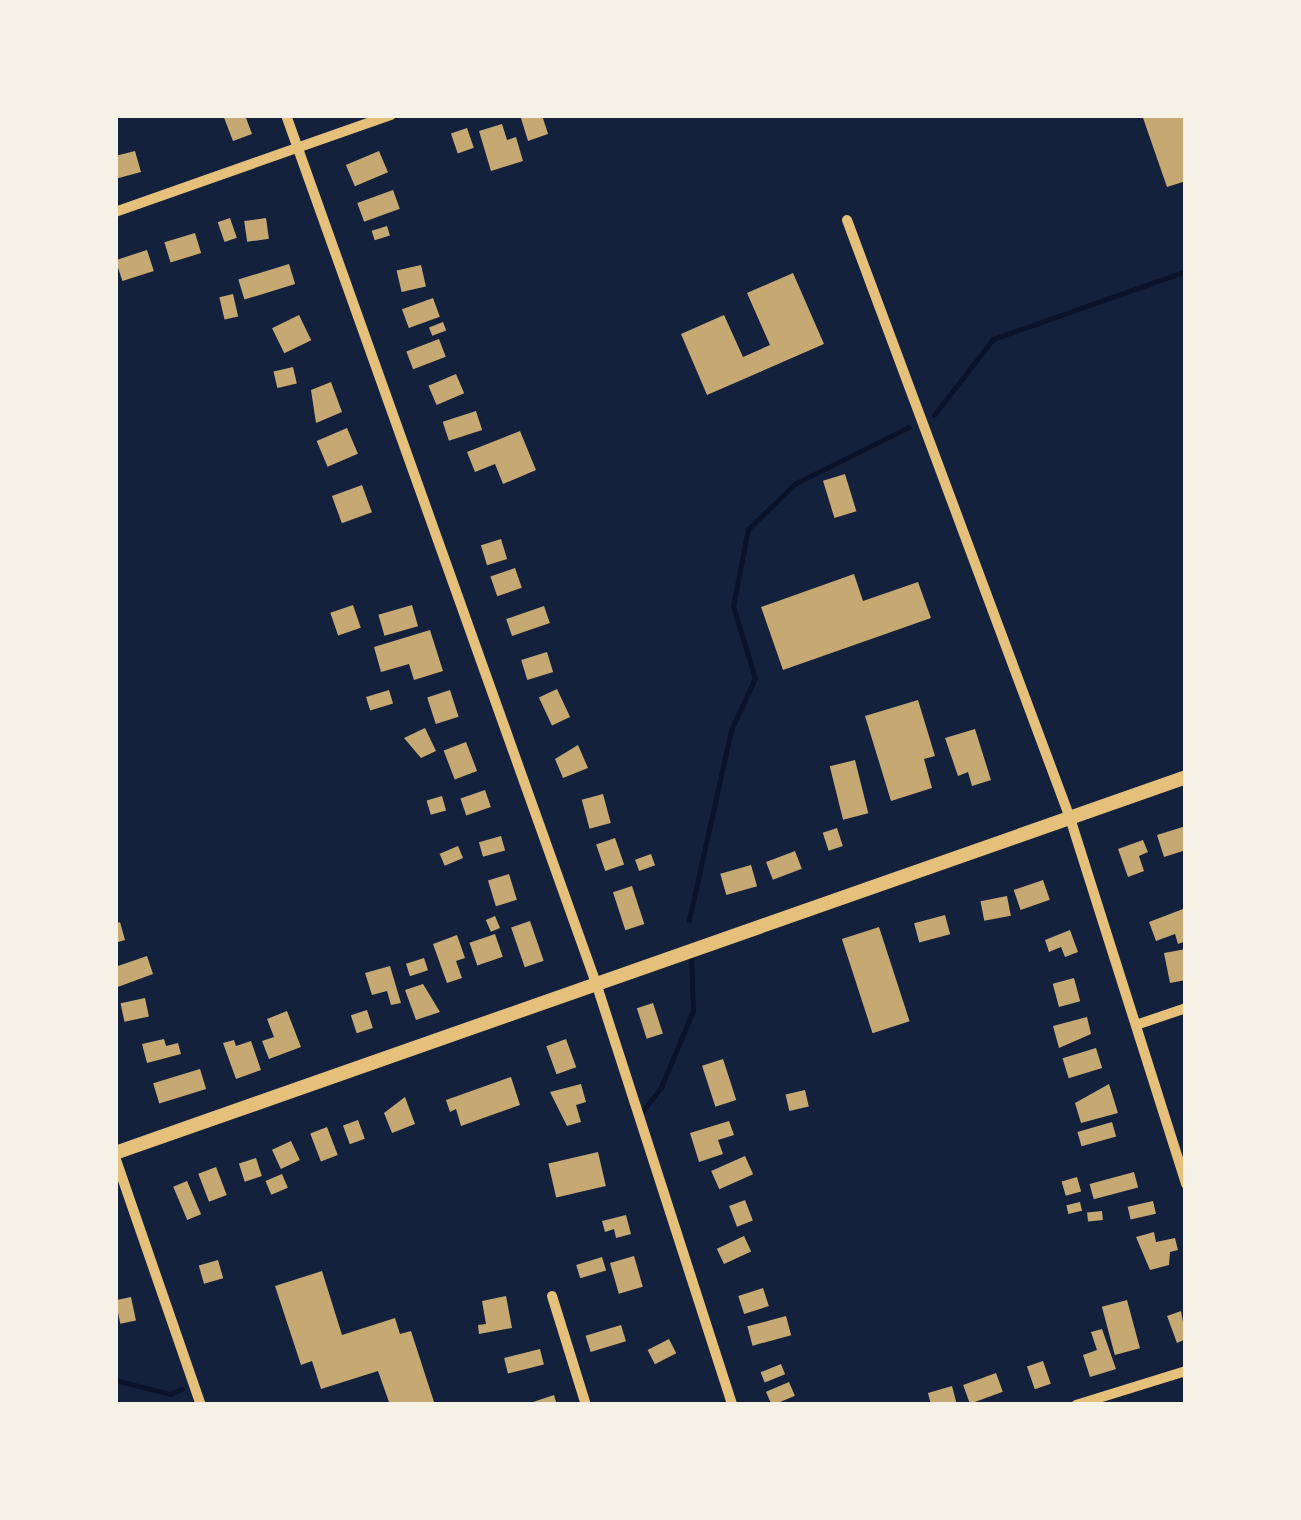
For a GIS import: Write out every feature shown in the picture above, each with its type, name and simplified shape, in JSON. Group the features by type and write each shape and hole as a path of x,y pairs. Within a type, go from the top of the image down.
{"main road":[{"path":"115,1155 1186,777"}],"street":[{"path":"286,115 597,986 732,1405"},
{"path":"115,212 391,115"},
{"path":"847,220 1070,818 1186,1184"},
{"path":"1136,1024 1186,1008"},
{"path":"115,1155 202,1405"},
{"path":"552,1296 586,1405"},
{"path":"1076,1405 1186,1370"}],"building":[{"path":"223,115 245,115 252,134 233,141"},
{"path":"520,115 542,115 548,134 528,141"},
{"path":"1142,115 1186,115 1186,181 1167,187"},
{"path":"502,124 507,140 516,137 523,161 491,171 479,131"},
{"path":"467,128 474,148 458,153 451,134"},
{"path":"135,151 141,172 115,179 115,156"},
{"path":"379,151 388,172 355,186 346,165"},
{"path":"393,190 400,209 364,222 357,203"},
{"path":"230,218 237,238 225,242 218,222"},
{"path":"266,218 269,239 247,242 244,221"},
{"path":"387,226 390,236 375,240 372,231"},
{"path":"195,233 201,253 171,262 164,242"},
{"path":"147,250 154,271 122,281 116,260"},
{"path":"289,264 295,284 244,300 238,279"},
{"path":"421,265 426,286 402,292 397,271"},
{"path":"793,273 824,344 707,395 681,334 724,315 743,357 770,345 747,293"},
{"path":"233,294 238,316 225,320 219,297"},
{"path":"433,298 440,317 409,328 402,309"},
{"path":"299,315 311,340 284,353 272,328"},
{"path":"443,322 446,330 432,336 429,327"},
{"path":"439,339 446,357 413,369 406,352"},
{"path":"293,367 297,384 277,388 274,371"},
{"path":"456,374 464,393 437,405 428,386"},
{"path":"331,382 342,412 316,423 311,390"},
{"path":"476,411 482,430 449,441 443,422"},
{"path":"347,428 358,454 328,467 317,441"},
{"path":"520,431 536,470 503,484 495,464 475,472 467,452"},
{"path":"845,474 856,511 834,518 823,481"},
{"path":"362,485 372,512 342,523 332,496"},
{"path":"501,539 507,559 487,565 481,545"},
{"path":"515,568 522,588 497,596 490,576"},
{"path":"854,574 863,601 918,582 931,618 783,670 761,607"},
{"path":"353,605 361,628 338,636 330,613"},
{"path":"412,605 418,626 384,636 378,615"},
{"path":"544,606 550,623 512,636 506,619"},
{"path":"430,630 443,671 414,680 409,664 381,672 374,647"},
{"path":"547,652 553,672 527,680 521,660"},
{"path":"557,689 570,717 552,726 539,697"},
{"path":"389,690 393,703 370,710 366,697"},
{"path":"450,690 459,717 436,724 427,697"},
{"path":"918,700 935,756 924,759 932,788 891,801 865,716"},
{"path":"425,728 436,751 421,758 404,738"},
{"path":"975,729 991,780 972,786 968,772 958,776 945,738"},
{"path":"466,742 477,771 455,780 444,751"},
{"path":"578,745 588,768 563,778 555,759"},
{"path":"855,760 868,813 843,820 830,766"},
{"path":"485,790 491,807 466,815 460,798"},
{"path":"603,794 611,823 590,829 582,800"},
{"path":"442,796 446,810 431,815 427,800"},
{"path":"1186,826 1186,850 1164,857 1157,835"},
{"path":"837,828 843,846 829,851 823,833"},
{"path":"501,836 505,850 483,857 479,842"},
{"path":"615,838 624,864 605,871 596,845"},
{"path":"1143,840 1148,852 1139,856 1144,871 1128,877 1118,849"},
{"path":"458,846 463,858 445,866 440,854"},
{"path":"795,851 802,869 773,880 766,862"},
{"path":"651,854 655,865 639,871 635,860"},
{"path":"751,865 757,886 726,895 720,874"},
{"path":"509,874 517,900 496,906 488,880"},
{"path":"1043,880 1050,900 1021,910 1014,890"},
{"path":"632,886 644,924 625,930 613,892"},
{"path":"1007,896 1011,916 984,921 980,901"},
{"path":"1183,909 1186,941 1178,944 1175,934 1156,941 1149,922"},
{"path":"945,915 950,934 919,943 914,923"},
{"path":"495,916 500,928 491,932 486,920"},
{"path":"530,921 544,961 525,967 511,928"},
{"path":"120,922 125,940 115,943 115,924"},
{"path":"879,927 910,1021 873,1033 842,939"},
{"path":"1070,930 1078,952 1065,957 1061,947 1049,952 1045,940"},
{"path":"495,934 503,957 477,965 469,943"},
{"path":"457,935 465,958 456,961 462,978 447,983 433,944"},
{"path":"1186,949 1186,980 1170,983 1164,953"},
{"path":"147,956 153,974 115,988 115,967"},
{"path":"424,958 428,970 410,976 406,964"},
{"path":"390,966 401,1003 391,1005 387,991 372,995 365,973"},
{"path":"1074,978 1080,1001 1059,1007 1053,984"},
{"path":"423,984 440,1012 416,1020 405,990"},
{"path":"145,998 149,1017 124,1022 121,1003"},
{"path":"653,1003 663,1033 647,1039 637,1008"},
{"path":"367,1010 373,1028 357,1033 351,1015"},
{"path":"287,1011 301,1047 269,1059 262,1041 274,1037 267,1019"},
{"path":"1087,1017 1091,1034 1059,1048 1053,1026"},
{"path":"164,1039 166,1046 178,1043 181,1054 147,1063 142,1044"},
{"path":"566,1039 576,1067 557,1074 546,1046"},
{"path":"234,1040 236,1046 251,1041 261,1070 236,1079 223,1043"},
{"path":"1096,1048 1102,1068 1069,1078 1063,1058"},
{"path":"723,1059 736,1100 715,1107 702,1066"},
{"path":"200,1069 206,1089 159,1103 153,1083"},
{"path":"511,1077 520,1105 461,1126 456,1109 450,1112 446,1100"},
{"path":"581,1084 586,1102 576,1105 581,1122 567,1126 550,1092"},
{"path":"1109,1084 1118,1113 1081,1123 1075,1103"},
{"path":"805,1090 809,1107 789,1111 786,1094"},
{"path":"405,1097 415,1124 392,1133 384,1113"},
{"path":"358,1120 365,1139 350,1144 343,1125"},
{"path":"729,1121 734,1135 718,1140 723,1154 699,1162 690,1133"},
{"path":"1112,1122 1116,1136 1082,1146 1077,1132"},
{"path":"327,1127 338,1155 321,1161 310,1133"},
{"path":"291,1141 300,1160 281,1169 272,1150"},
{"path":"598,1152 606,1186 556,1198 548,1163"},
{"path":"745,1156 753,1174 719,1189 711,1171"},
{"path":"256,1158 262,1176 245,1182 239,1164"},
{"path":"216,1167 227,1195 209,1202 198,1174"},
{"path":"1134,1172 1138,1187 1094,1199 1090,1184"},
{"path":"282,1174 288,1188 271,1195 265,1181"},
{"path":"1077,1177 1081,1191 1066,1196 1062,1181"},
{"path":"187,1181 201,1214 187,1220 173,1187"},
{"path":"745,1200 753,1221 737,1227 729,1206"},
{"path":"1153,1201 1156,1214 1131,1220 1128,1207"},
{"path":"1080,1202 1082,1211 1068,1214 1066,1205"},
{"path":"1102,1211 1103,1220 1088,1222 1087,1213"},
{"path":"626,1215 631,1234 616,1238 614,1229 605,1232 602,1221"},
{"path":"1154,1232 1156,1242 1175,1238 1178,1250 1170,1252 1169,1265 1150,1270 1136,1237"},
{"path":"744,1236 751,1251 724,1264 717,1249"},
{"path":"634,1256 643,1287 619,1294 610,1263"},
{"path":"602,1257 606,1270 580,1278 576,1265"},
{"path":"218,1260 223,1278 204,1284 199,1266"},
{"path":"322,1271 342,1335 395,1318 400,1334 411,1331 435,1405 390,1405 378,1371 321,1389 312,1361 301,1365 275,1286"},
{"path":"763,1288 769,1306 744,1314 738,1296"},
{"path":"506,1296 512,1328 479,1334 478,1325 486,1324 482,1301"},
{"path":"131,1297 136,1320 120,1324 115,1300"},
{"path":"1127,1300 1140,1348 1115,1355 1102,1307"},
{"path":"1181,1311 1186,1339 1177,1343 1167,1316"},
{"path":"786,1316 791,1335 753,1346 747,1326"},
{"path":"621,1325 626,1341 591,1352 586,1336"},
{"path":"1102,1329 1116,1369 1090,1377 1083,1355 1097,1350 1091,1332"},
{"path":"669,1339 676,1353 655,1364 648,1350"},
{"path":"540,1349 544,1365 508,1373 504,1358"},
{"path":"1043,1361 1051,1384 1035,1389 1027,1367"},
{"path":"781,1364 785,1374 765,1382 761,1372"},
{"path":"996,1373 1003,1392 970,1404 963,1385"},
{"path":"789,1382 795,1396 772,1405 766,1392"},
{"path":"952,1386 957,1405 931,1405 928,1393"},
{"path":"554,1395 557,1405 527,1405 527,1404"}],"waterway":[{"path":"934,415 993,339 1186,271"},
{"path":"689,920 731,730 755,678 733,606 748,529 796,483 909,427"},
{"path":"641,1113 661,1087 693,1011 691,954"},
{"path":"115,1380 170,1394 182,1389"}]}
